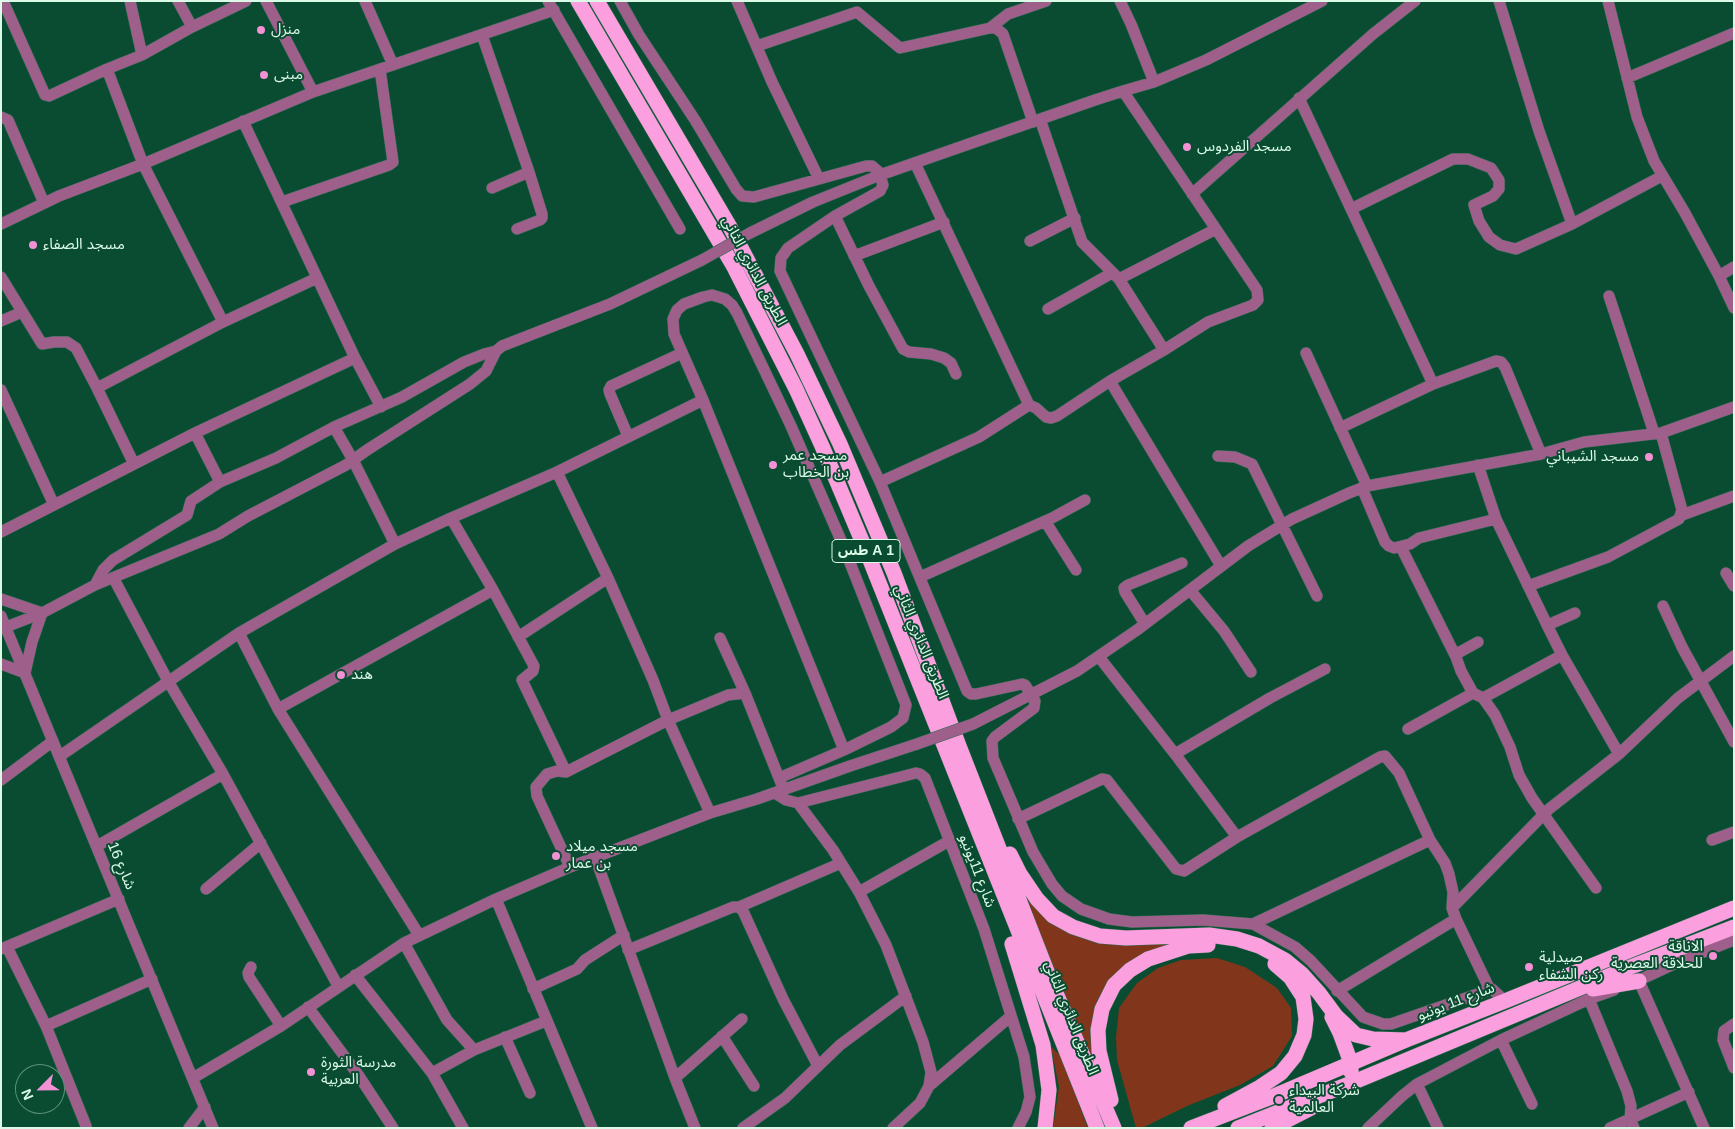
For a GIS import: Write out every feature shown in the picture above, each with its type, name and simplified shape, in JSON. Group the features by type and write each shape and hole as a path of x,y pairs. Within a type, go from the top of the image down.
{"highway":[{"name":"الطريق الدائري الثاني","path":"578,1 734,267 796,389 870,560 1097,1128"},
{"name":"الطريق الدائري الثاني","path":"597,1 730,227 771,303 840,444 894,573 1050,979 1116,1128"},
{"path":"959,746 1020,874 1037,899 1053,916 1073,927 1100,936 1126,938 1209,936 1237,939 1259,946 1285,960 1320,993 1336,1016 1356,1035 1373,1039 1406,1040"},
{"path":"970,811 1043,1045 1049,1090 1045,1128"},
{"name":"شارع 11 يونيو","path":"1191,1128 1734,908"},
{"path":"1238,1128 1562,995 1734,927"},
{"path":"1116,1128 1099,1051 1098,1030 1102,1009 1114,985 1130,970 1148,958 1188,946 1210,945 1229,947 1274,963 1290,977 1302,997 1306,1019 1304,1035 1295,1056 1280,1073 1260,1087 1187,1128"},
{"path":"1562,995 1639,981"},
{"path":"1272,1128 1341,1093 1348,1084 1351,1063 1340,1033 1320,993"},
{"path":"1080,1086 1092,1128"}],"street":[{"path":"3,1 45,95 49,96 142,55 192,27 246,1"},
{"path":"130,1 142,55"},
{"path":"178,1 192,27"},
{"path":"266,1 313,92"},
{"path":"366,1 393,64"},
{"path":"620,1 639,35 695,120 740,194 748,198 754,197 869,166 875,168 880,175 883,185 880,191 835,216 788,248 781,258 780,271 880,482 967,691 971,694 976,694 1022,684 1025,685 1031,694 1034,708 995,737 992,741 993,758 1033,852 1052,884 1067,900 1081,909 1109,919 1132,922 1203,920 1253,924 1295,947 1311,961 1363,1017 1383,1024 1391,1024 1408,1019 1490,990 1494,990 1505,1001"},
{"path":"737,1 819,179"},
{"path":"990,28 1008,14 1046,1"},
{"path":"1120,1 1154,82"},
{"path":"95,586 104,570 113,560 186,515 191,501 220,482 276,458 334,427 381,407 464,362 496,351 505,344 641,290 813,202 880,175 1036,120 1154,82 1206,60 1322,1"},
{"path":"1192,194 1373,34 1415,1"},
{"path":"1499,1 1539,131 1572,224"},
{"path":"1608,1 1637,116 1662,176 1685,213 1734,308"},
{"path":"1,224 44,203 143,164 313,92 482,35 551,6 680,229"},
{"path":"757,46 857,12 900,48 996,28 1003,34 1075,218 1082,242 1116,276 1164,350"},
{"path":"1627,78 1734,34"},
{"path":"482,35 542,214 540,220 517,229"},
{"path":"282,202 381,169 393,162 380,69"},
{"path":"107,70 143,164 223,322"},
{"path":"915,163 1029,405 1036,408 1046,417 1057,416 1110,381 1208,322 1254,304 1258,300 1257,290 1123,92"},
{"path":"1300,98 1434,384"},
{"path":"1,117 8,120 44,203"},
{"path":"243,121 355,358 381,407"},
{"path":"1351,209 1453,159 1460,158 1491,168 1496,174 1499,180 1499,189 1493,196 1474,205 1479,221 1489,237 1500,245 1516,249 1572,224 1662,176"},
{"path":"492,188 529,172"},
{"path":"835,216 903,349 909,352 925,353 944,358 951,363 956,374"},
{"path":"1030,240 1075,218"},
{"path":"854,256 944,222"},
{"path":"1048,309 1216,230"},
{"path":"1718,276 1734,267"},
{"path":"1,277 42,344 67,342 76,348 134,464"},
{"path":"97,388 223,322 317,278"},
{"path":"779,778 844,750 900,721 905,714 906,705 843,545 791,426 737,313 729,302 717,296 708,296 689,302 680,307 675,315 672,324 674,334 703,400 844,750"},
{"path":"1528,586 1608,557 1679,519 1682,514 1658,433 1609,296"},
{"path":"1,321 22,312"},
{"path":"3,624 42,613 95,586 219,534 248,516 340,469 478,378 486,371 496,351"},
{"path":"1306,352 1340,428 1385,542 1389,546 1394,548 1401,547 1419,538 1496,519"},
{"path":"628,436 610,394 611,386 682,353"},
{"path":"1,532 195,433 355,358"},
{"path":"1340,428 1434,384 1496,361 1501,362 1505,367 1541,454"},
{"path":"1110,381 1221,566"},
{"path":"1,390 54,505"},
{"path":"60,756 239,633 395,544 557,472 703,400"},
{"path":"880,482 979,437 1029,405"},
{"path":"193,1078 280,1026 404,943 496,899 570,867 710,813 973,724 1056,682 1099,657 1221,566 1282,525 1364,487 1541,454 1584,442 1658,433 1734,407"},
{"path":"334,427 353,460 395,544"},
{"path":"195,433 220,482"},
{"path":"1218,456 1235,458 1252,464 1318,596"},
{"path":"1478,465 1496,519 1548,627 1619,754"},
{"path":"557,472 608,578 710,813"},
{"path":"1682,514 1734,496"},
{"path":"920,577 1044,521 1085,500"},
{"path":"450,518 493,590 534,666 533,671 522,680 566,772"},
{"path":"1044,521 1076,570"},
{"path":"133,547 142,566"},
{"path":"1401,547 1456,657 1461,671 1478,696 1495,715 1507,740 1519,775 1544,815 1596,888"},
{"path":"1145,624 1124,588 1182,563"},
{"path":"1726,573 1734,586"},
{"path":"518,637 608,578"},
{"path":"114,579 168,681 223,774 338,986"},
{"path":"278,709 493,590"},
{"path":"1190,590 1224,631 1251,672"},
{"path":"1,598 42,613"},
{"path":"1663,606 1682,647 1734,742"},
{"path":"1,664 25,673 32,642 42,613"},
{"path":"1548,627 1550,624 1575,613"},
{"name":"شارع 16","path":"3,624 60,756 213,1128"},
{"path":"239,633 278,709 419,935"},
{"path":"720,638 779,778 779,791 786,800 798,803 842,863 859,892 886,945 923,1042 930,1064 929,1086 920,1103 893,1128"},
{"path":"1456,657 1458,653 1478,642"},
{"path":"1408,728 1562,655"},
{"path":"1337,991 1454,914 1549,809 1619,754 1678,698 1734,656"},
{"path":"1099,657 1238,837"},
{"path":"1175,754 1270,698 1325,670"},
{"path":"570,867 538,799 536,787 547,774 557,771 566,772 668,720 728,695 745,694"},
{"path":"1,780 53,741"},
{"path":"1018,819 1104,779 1110,782 1176,869 1184,871 1238,837 1380,757 1385,756 1399,773 1430,840 1445,864 1453,892 1454,914 1490,990"},
{"name":"شارع 11يونيو","path":"798,803 916,773 925,778 984,929 1024,1057 1030,1097 1026,1112 1018,1128"},
{"path":"96,846 223,774"},
{"path":"1712,840 1734,832"},
{"path":"859,892 949,840"},
{"path":"1253,924 1430,840"},
{"path":"206,889 261,843"},
{"path":"595,857 674,1078 695,1128"},
{"path":"628,950 733,906 739,907 842,863"},
{"path":"86,1126 46,1026 4,948 119,899"},
{"path":"496,899 592,1128"},
{"path":"739,907 743,911 783,1000 818,1066"},
{"path":"533,989 577,969 585,960 624,935"},
{"path":"1368,1128 1417,1084 1501,1040 1589,999 1639,981 1674,964 1734,940"},
{"path":"404,943 447,1020 474,1050"},
{"path":"251,967 248,973 280,1026"},
{"path":"355,975 432,1073 462,1128"},
{"path":"46,1026 152,979"},
{"path":"1639,981 1704,1128"},
{"path":"743,1128 785,1098 840,1045 906,996"},
{"path":"1589,999 1627,1091 1631,1106 1632,1123"},
{"path":"308,1007 359,1076 393,1128"},
{"path":"929,1086 1011,1016"},
{"path":"674,1078 742,1019"},
{"path":"432,1073 474,1050 546,1021"},
{"path":"1734,1024 1724,1032 1723,1040 1734,1068"},
{"path":"722,1036 754,1086"},
{"path":"505,1037 530,1093"},
{"path":"1501,1040 1532,1104"},
{"path":"1417,1084 1438,1128"},
{"path":"1610,1128 1632,1123 1689,1092"},
{"path":"189,1128 205,1106"}],"shaded area":[{"path":"1020,884 1066,930 1197,939 1112,976 1097,1001 1092,1029 1093,1064"},
{"path":"1217,958 1245,967 1277,988 1291,1008 1292,1036 1273,1066 1240,1085 1187,1106 1142,1128 1136,1128 1117,1060 1116,1038 1119,1008 1137,983 1158,968 1181,960"},
{"path":"1051,1047 1060,1055 1088,1128 1053,1128 1059,1087"}],"place":[{"name":"منزل","path":"261,30"},
{"name":"مبنى","path":"264,75"},
{"name":"مسجد الفردوس","path":"1187,147"},
{"name":"مسجد الصفاء","path":"33,245"},
{"name":"مسجد الشيباني","path":"1649,457"},
{"name":"مسجد عمر بن الخطاب","path":"773,465"},
{"name":"هند","path":"341,675"},
{"name":"مسجد ميلاد بن عمار","path":"556,856"},
{"name":"الاناقة للحلاقة العصرية","path":"1713,956"},
{"name":"صيدلية ركن الشفاء","path":"1529,967"},
{"name":"مدرسة الثورة العربية","path":"311,1072"},
{"name":"شركة البيداء العالمية","path":"1279,1100"}]}
